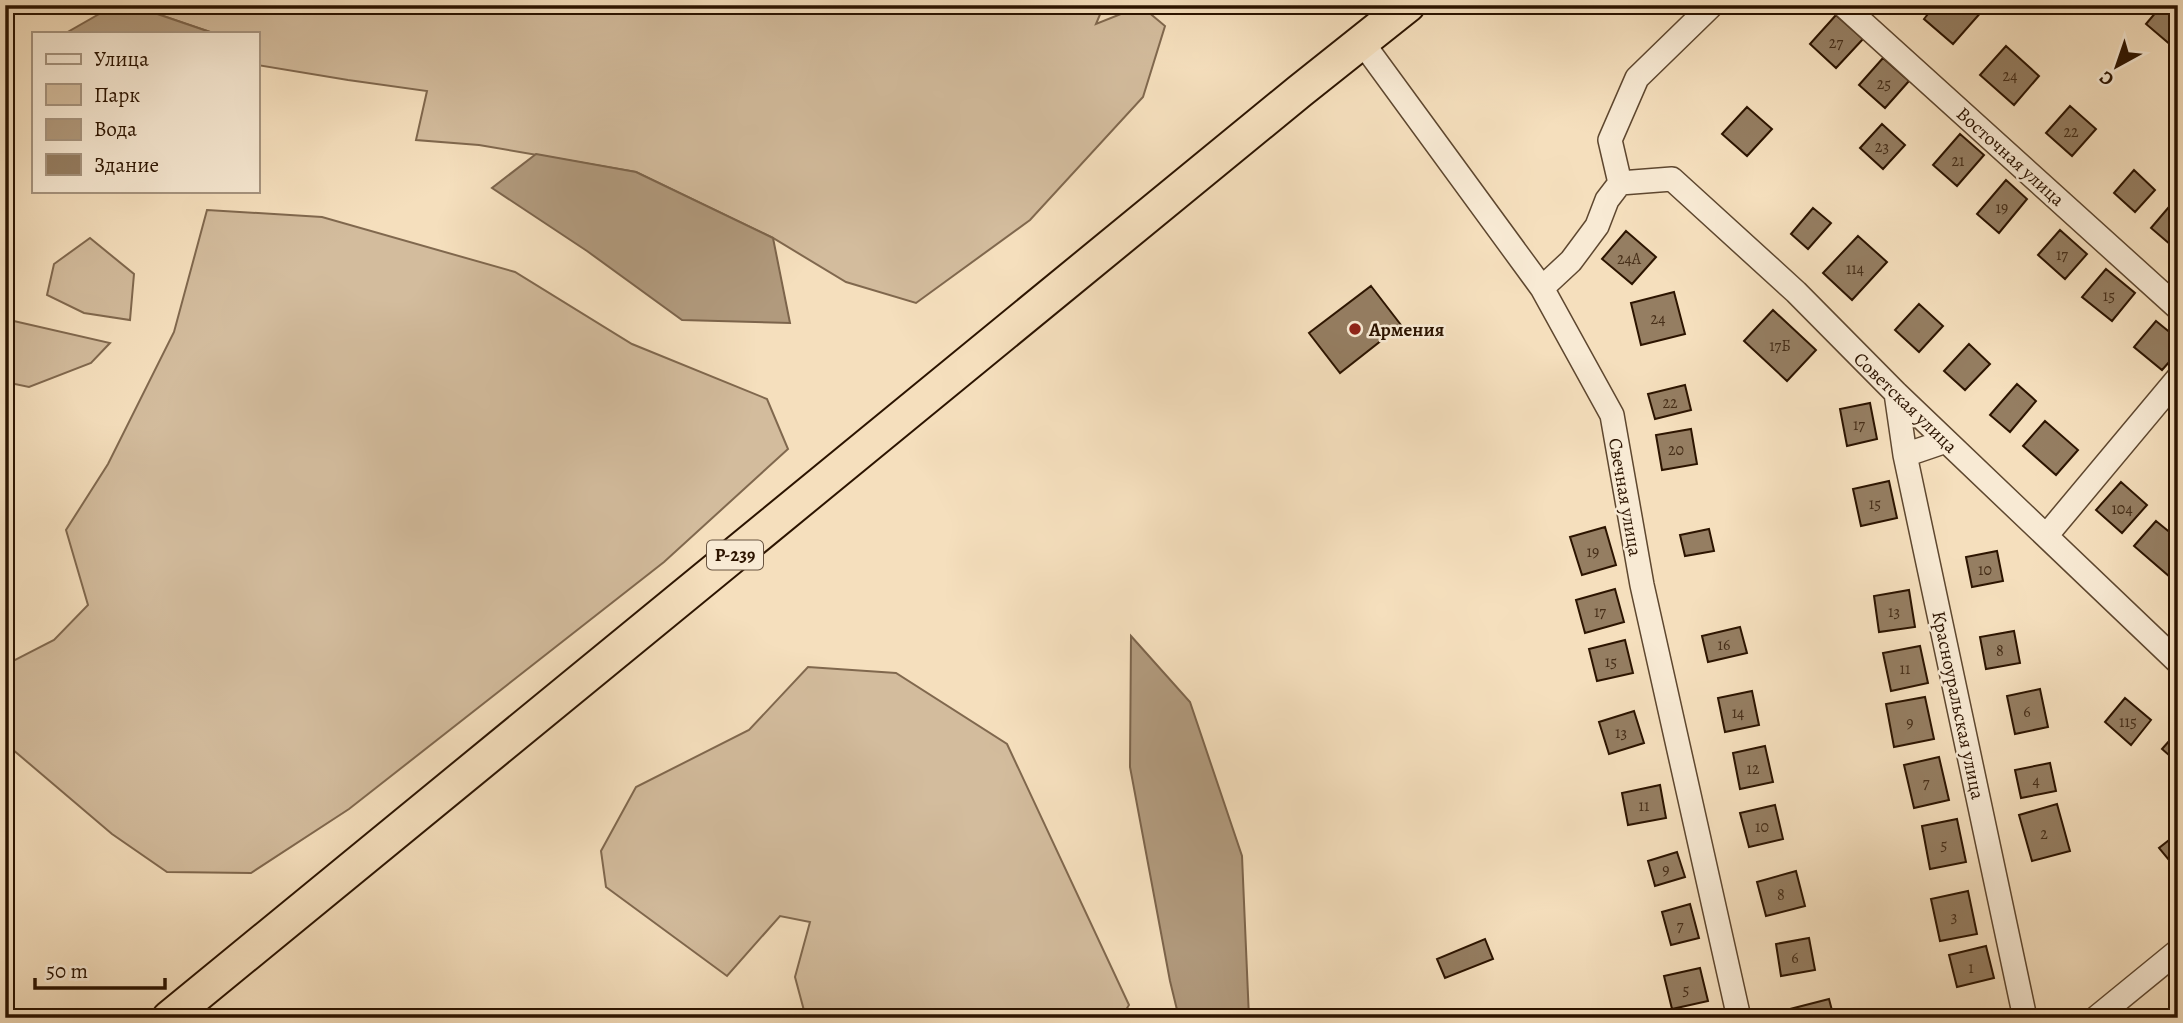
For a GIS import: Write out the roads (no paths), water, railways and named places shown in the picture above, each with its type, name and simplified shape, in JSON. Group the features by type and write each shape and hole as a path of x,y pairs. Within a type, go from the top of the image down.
{"highway":[{"name":"Р-239","path":"169,1018 1408,5"}],"street":[{"path":"1542,288 1571,261 1597,226 1607,201 1620,183 1611,140 1637,78 1712,5"},
{"name":"Восточная улица","path":"1843,5 2178,308"},
{"name":"Свечная улица","path":"1362,42 1542,288 1612,415 1642,585 1739,1018"},
{"name":"Советская улица","path":"1620,183 1672,179 1796,292 1896,393 2178,662"},
{"path":"2046,536 2178,378"},
{"name":"Красноуральская улица","path":"1896,393 1905,455 2025,1018"},
{"path":"1905,455 1946,440"},
{"path":"2096,1018 2178,951"}],"water":[{"path":"115,5 131,5 210,32 68,32"},
{"path":"536,154 636,172 773,238 790,323 682,320 587,251 492,188"},
{"path":"1131,636 1190,702 1242,856 1249,1018 1179,1018 1130,767"}],"place":[{"name":"Армения","path":"1355,329"}]}
